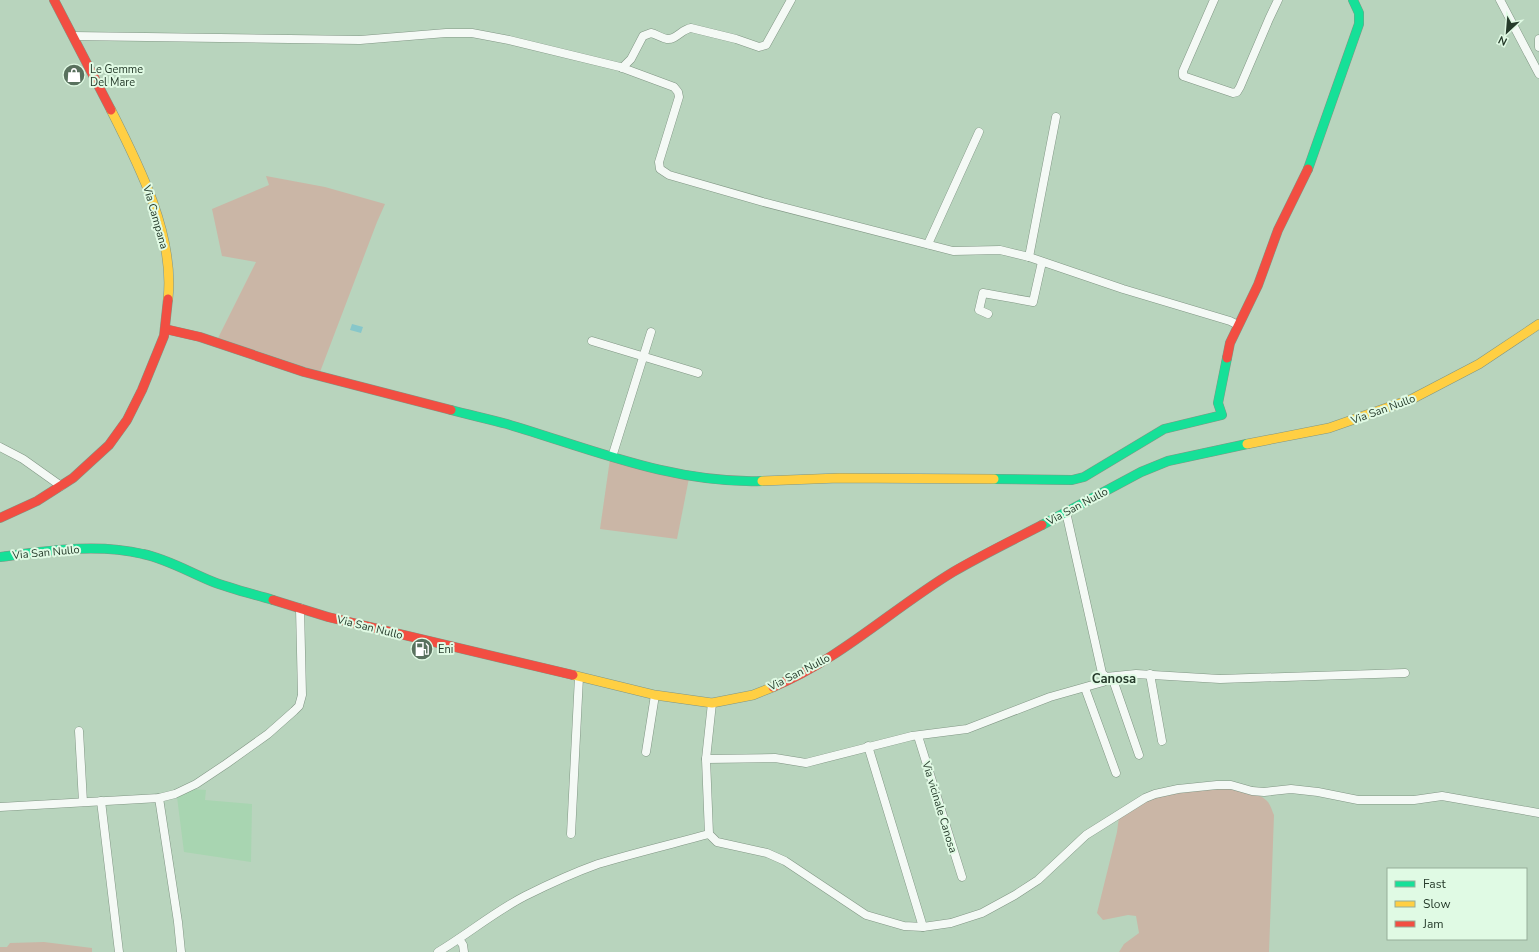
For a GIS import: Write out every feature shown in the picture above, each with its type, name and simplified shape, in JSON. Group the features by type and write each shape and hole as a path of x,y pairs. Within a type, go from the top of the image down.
{"street":[{"name":"Via Campana","path":"0,518 37,501 73,478 109,445 127,420 142,390 164,336 170,283 164,240 149,189 123,133 54,0"},
{"path":"622,68 631,59 643,36 651,33 668,39 676,37 687,29 691,28 763,47 766,45 791,0"},
{"path":"1214,0 1183,71 1183,76 1233,93 1237,92 1240,88 1278,0"},
{"path":"164,329 206,339 304,372 507,424 638,465 678,474 731,480 870,478 1072,480 1084,477 1164,429 1222,415 1218,403 1229,349 1238,325 1258,285 1278,230 1310,165 1359,24 1359,13 1353,0"},
{"path":"1500,0 1539,74"},
{"path":"73,36 360,40 446,33 472,33 509,40 622,68 667,83 674,86 678,92 678,103 659,162 660,169 664,173 757,200 954,251 1000,250 1029,257 1124,289 1230,321 1238,325"},
{"path":"1539,39 1539,47"},
{"path":"1029,257 1056,117"},
{"path":"928,244 979,132"},
{"path":"988,314 978,310 983,293 1033,302 1042,262"},
{"name":"Via San Nullo","path":"2,554 62,549 111,550 143,554 171,563 213,582 328,617 655,695 712,703 753,695 787,681 833,654 953,572 1140,472 1168,461 1209,451 1329,428 1412,399 1479,364 1539,324"},
{"path":"612,457 651,332"},
{"path":"592,341 698,373"},
{"path":"0,447 29,464 61,486"},
{"path":"0,527 37,501"},
{"name":"Via Campana","path":"0,514 14,511"},
{"path":"1066,512 1102,674 1106,677 1127,674 1150,674 1220,679 1405,673"},
{"path":"0,807 159,798 175,794 196,784 268,734 299,706 302,695 300,608"},
{"path":"1150,674 1162,741"},
{"path":"571,834 579,677"},
{"path":"706,759 775,758 806,762 912,736 967,729 1050,697 1085,688 1103,682 1112,677"},
{"path":"1112,677 1139,755"},
{"path":"1085,688 1116,773"},
{"path":"646,752 655,695"},
{"path":"712,703 706,759 709,834 717,842 766,853 785,861 866,915 904,926 922,927 951,922 982,913 1015,895 1038,880 1086,835 1145,798 1155,794 1178,789 1231,785 1252,791 1264,792 1291,789 1318,792 1358,800 1382,801 1414,800 1442,796 1539,813"},
{"path":"79,731 84,802"},
{"name":"Via vicinale Canosa","path":"918,736 962,877"},
{"path":"868,746 922,927"},
{"path":"159,798 178,922 181,952"},
{"path":"101,801 119,952"},
{"path":"438,952 498,911 566,877 597,865 709,834"},
{"path":"459,939 463,945 464,952"}],"shaded area":[{"path":"266,176 325,187 385,204 320,372 218,338 256,262 222,256 212,209 269,185"},
{"path":"610,459 689,478 677,539 600,529"},
{"path":"193,789 206,790 205,800 252,804 251,862 184,852 177,797"},
{"path":"1228,789 1250,792 1260,796 1268,802 1274,815 1269,952 1119,952 1124,944 1139,933 1136,916 1128,915 1103,920 1097,913 1117,832 1119,817 1158,797 1187,791"},
{"path":"44,942 92,948 92,952 0,952 0,947 7,947 10,943"}],"water":[{"path":"352,324 363,327 361,333 350,330"}],"traffic: fast":[{"path":"1308,169 1359,24 1359,13 1353,0"},
{"path":"994,479 1072,480 1084,477 1164,429 1222,415 1218,403 1227,358"},
{"path":"451,410 507,424 601,454 664,471 696,477 762,481"},
{"path":"1042,525 1141,472 1168,461 1247,444"},
{"path":"0,557 72,549 107,549 125,551 152,556 219,584 273,600"}],"traffic: slow":[{"path":"111,110 133,154 153,202 166,251 169,275 168,299"},
{"path":"1247,444 1329,428 1412,399 1479,364 1539,324"},
{"path":"762,481 839,478 994,479"},
{"path":"573,675 655,695 712,703 753,695 773,687"}],"traffic: jam":[{"path":"54,0 111,110"},
{"path":"1227,358 1230,343 1258,285 1278,230 1308,169"},
{"path":"0,518 37,501 73,478 109,445 127,420 142,390 164,336 168,299"},
{"path":"165,329 200,337 304,372 451,410"},
{"path":"773,687 797,676 843,649 930,586 953,572 1042,525"},
{"path":"273,600 328,617 573,675"}],"place":[{"name":"Le Gemme Del Mare","path":"74,75"},
{"name":"Eni","path":"422,649"}],"district":[{"name":"Canosa","path":"1114,678"}]}
